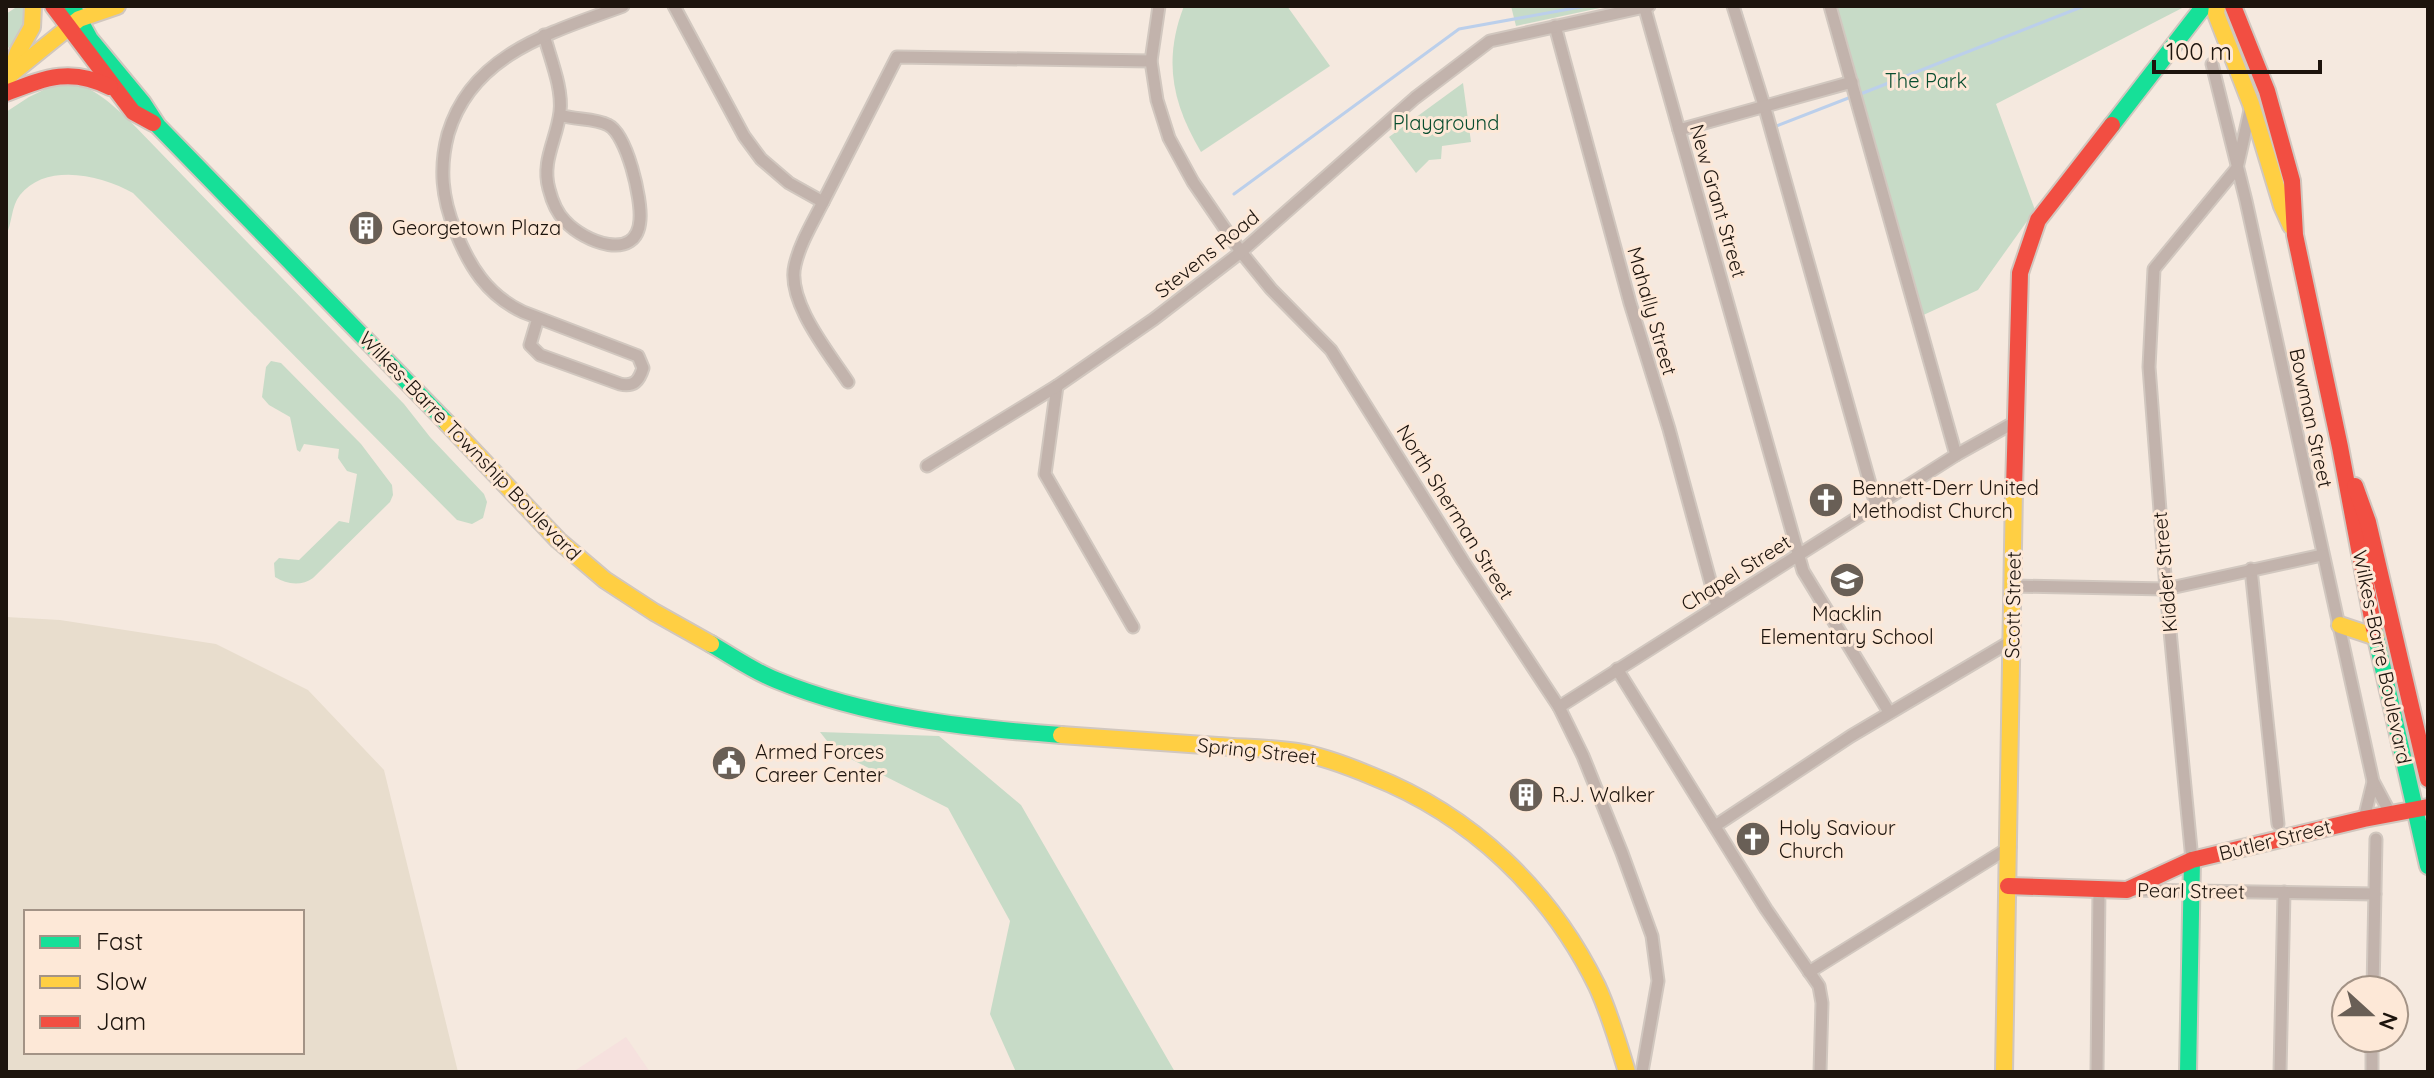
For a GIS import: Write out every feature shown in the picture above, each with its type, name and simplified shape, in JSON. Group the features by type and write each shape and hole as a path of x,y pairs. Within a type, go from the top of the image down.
{"main road":[{"path":"8,77 32,27 33,6"},
{"name":"Wilkes-Barre Township Boulevard","path":"53,6 73,18 143,103 158,126 558,540 605,580 677,626 773,679 846,705 923,720 1165,743"},
{"path":"8,77 73,18 117,6"},
{"name":"Scott Street","path":"2004,1072 2020,273 2038,220 2204,6"},
{"name":"Wilkes-Barre Boulevard","path":"2217,6 2216,14 2251,104 2282,206 2295,235"},
{"name":"Wilkes-Barre Boulevard","path":"2233,6 2267,91 2292,181 2295,235 2340,447 2366,595 2422,808 2428,866"},
{"name":"Wilkes-Barre Township Boulevard","path":"73,18 116,90 133,112 158,126"},
{"path":"6,93 68,73 93,77 116,90"},
{"name":"Wilkes-Barre Boulevard","path":"2340,447 2368,522 2428,779"},
{"path":"2340,625 2376,637"},
{"name":"Spring Street","path":"1165,743 1257,747 1335,761 1402,787 1451,816 1506,861 1565,932 1596,986 1611,1020 1627,1072"},
{"name":"Butler Street","path":"2127,890 2192,860 2422,808"},
{"name":"Kidder Street","path":"2188,1072 2192,860"},
{"name":"Pearl Street","path":"2008,886 2127,890"}],"street":[{"path":"538,318 530,345 540,355 620,384 633,385 639,380 643,368 638,356 538,318 499,298 478,276 466,257 442,190 442,165 452,121 480,77 514,50 544,35 623,6"},
{"path":"674,6 744,136 761,159 789,183 823,202"},
{"name":"North Sherman Street","path":"1159,6 1151,61 1157,100 1169,138 1204,199 1241,252 1271,289 1331,350 1559,707 1620,846 1652,936 1658,981 1642,1072"},
{"path":"1733,6 1764,105 1876,505"},
{"path":"1830,6 1956,455"},
{"name":"New Grant Street","path":"1490,41 1647,7 1803,571 1889,712"},
{"name":"Mahally Street","path":"1555,26 1717,606"},
{"path":"544,35 561,98 560,115 548,158 548,186 564,220 582,236 618,246 635,237 640,226 641,215 628,155 611,126 560,115"},
{"name":"Stevens Road","path":"927,466 1057,386 1154,319 1241,252 1415,98 1490,41"},
{"path":"848,382 806,317 796,292 794,268 823,202 897,57 1151,61"},
{"name":"Bowman Street","path":"2212,64 2373,781 2390,813"},
{"path":"1679,130 1852,82"},
{"name":"Kidder Street","path":"2192,860 2149,367 2154,269 2237,168 2251,104"},
{"path":"1057,386 1045,474 1133,627"},
{"name":"Chapel Street","path":"1559,707 1956,455 2015,422"},
{"path":"2014,586 2166,589 2322,555"},
{"path":"2251,569 2278,824"},
{"path":"1715,826 1889,712 2013,640"},
{"path":"1617,669 1766,909 1819,986 1822,1003 1820,1072"},
{"name":"Bowman Street","path":"2364,819 2373,781"},
{"path":"2373,974 2376,839"},
{"path":"1809,972 2010,847"},
{"path":"2097,1072 2099,889"},
{"name":"Pearl Street","path":"2127,890 2375,894"},
{"path":"2280,1072 2284,892"}],"shaded area":[{"path":"6,617 60,620 216,644 308,690 384,770 458,1072 6,1072"},
{"path":"626,1037 650,1072 573,1072"}],"green space":[{"path":"18,6 27,6 24,25 6,50 6,14"},
{"path":"1184,6 1287,6 1330,66 1201,152 1183,116 1174,81 1174,45"},
{"path":"1511,6 1609,6 1516,26"},
{"name":"The Park","path":"1828,6 2186,6 1996,104 2035,210 1978,290 1919,317"},
{"path":"62,81 89,89 128,119 404,404 430,437 484,494 487,502 483,518 472,524 457,520 133,193 90,177 59,175 44,178 20,195 6,235 6,112"},
{"name":"Playground","path":"1463,83 1471,142 1442,146 1441,159 1429,160 1416,173 1389,137"},
{"path":"271,361 281,363 361,444 392,485 390,502 313,578 299,583 289,583 275,577 274,563 279,558 299,560 339,521 349,523 357,474 347,471 338,458 339,449 304,444 300,452 297,450 290,417 269,405 262,397 266,367"},
{"path":"820,732 939,736 1021,805 1175,1072 1016,1072 990,1014 1010,921 948,808 835,751"}],"waterway":[{"path":"1234,194 1459,29 1586,6"},
{"path":"1739,6 1747,33"},
{"path":"1858,95 2084,6"},
{"path":"1774,125 1851,97"}],"traffic: fast":[{"path":"72,6 90,39 158,126 447,423"},
{"path":"2112,125 2204,6"},
{"path":"2374,629 2428,866"},
{"path":"711,644 767,676 845,703 916,719 1061,735"},
{"path":"2188,1072 2192,860"}],"traffic: slow":[{"path":"10,75 32,27 33,6"},
{"path":"6,78 79,19 117,6"},
{"path":"2217,6 2216,14 2251,104 2291,226"},
{"path":"447,423 558,540 605,580 711,644"},
{"path":"2004,1072 2014,489"},
{"path":"2340,625 2376,637"},
{"path":"1061,735 1306,754 1372,776 1442,812 1504,860 1556,918 1597,986 1627,1072"}],"traffic: jam":[{"path":"53,6 133,112 153,123"},
{"path":"2233,6 2267,91 2292,181 2295,235 2340,447 2374,629"},
{"path":"6,93 45,79 70,76 110,87"},
{"path":"2014,489 2020,273 2038,220 2112,125"},
{"path":"2355,486 2368,522 2428,779"},
{"path":"2008,886 2127,890 2192,860 2428,807"}],"place":[{"name":"Georgetown Plaza","path":"366,228"},
{"name":"Bennett-Derr United Methodist Church","path":"1826,500"},
{"name":"Macklin Elementary School","path":"1847,580"},
{"name":"Armed Forces Career Center","path":"729,763"},
{"name":"R.J. Walker","path":"1526,795"},
{"name":"Holy Saviour Church","path":"1753,839"}]}
